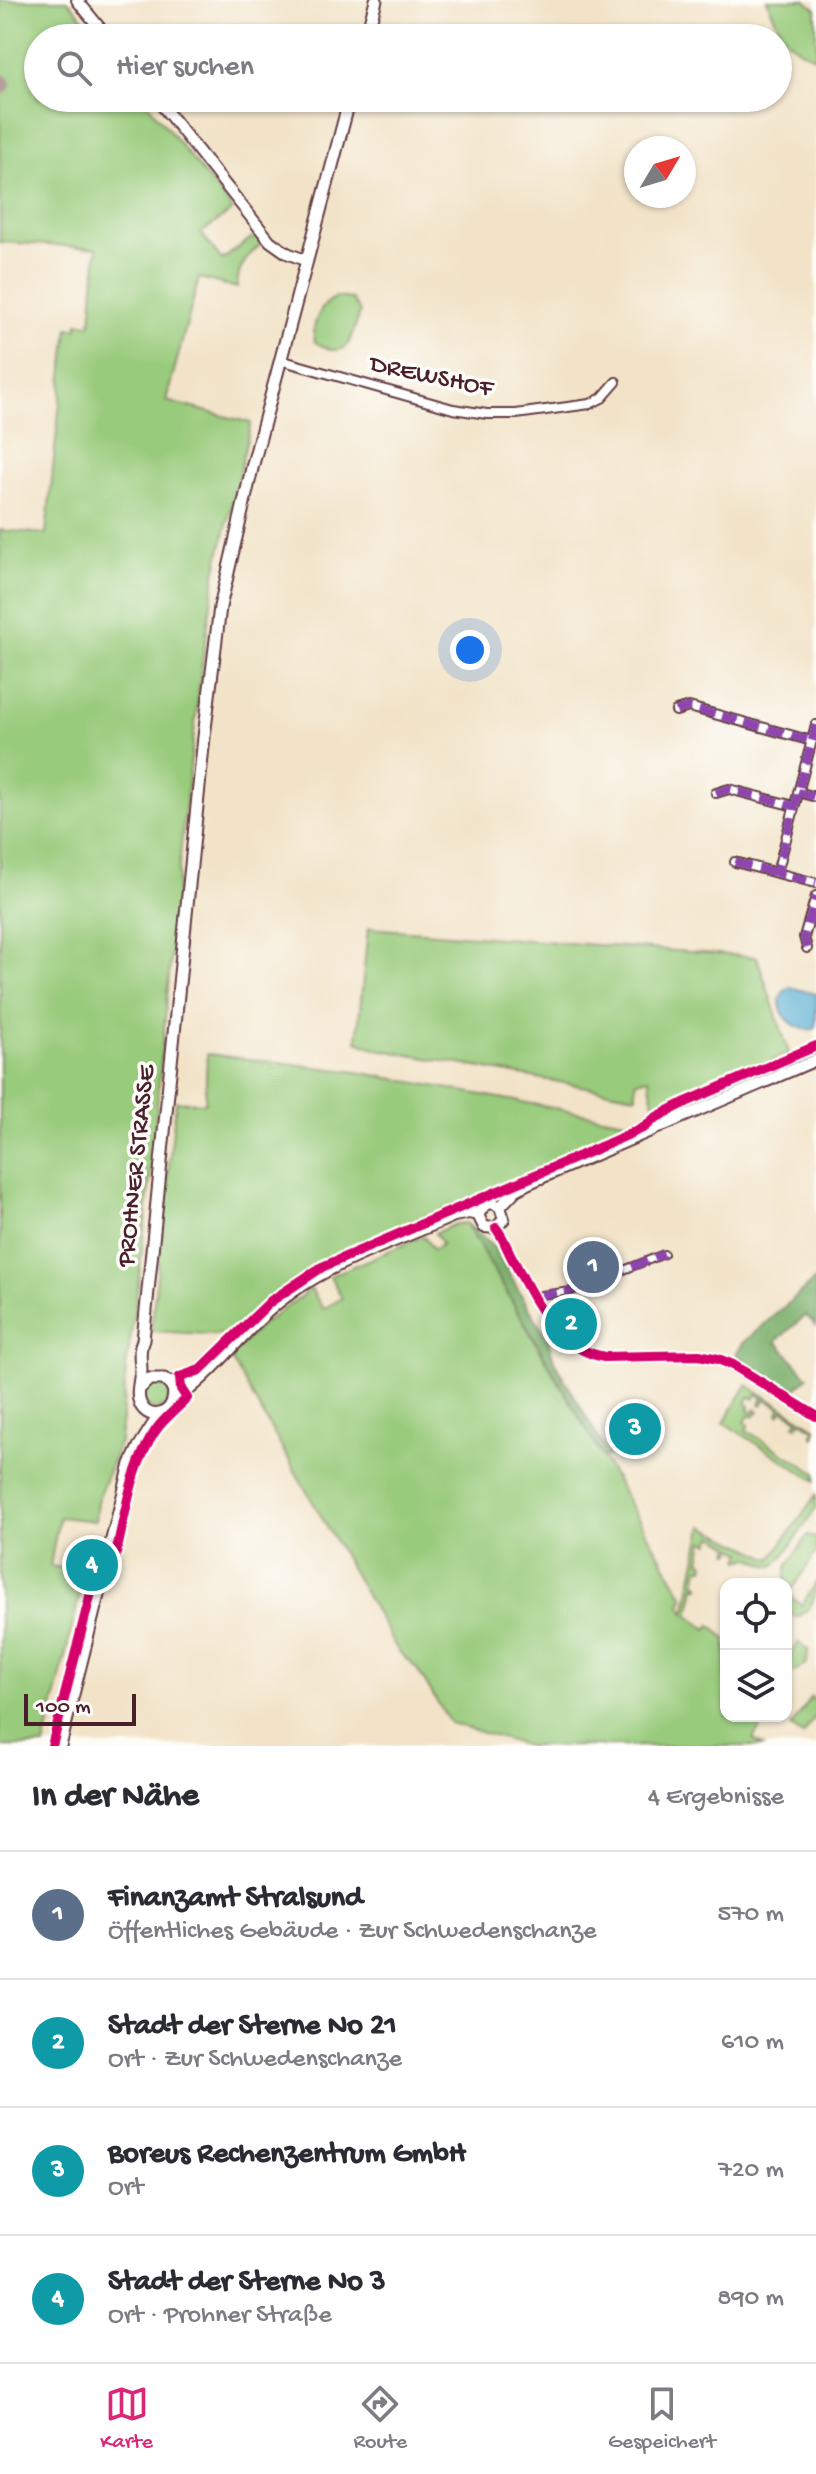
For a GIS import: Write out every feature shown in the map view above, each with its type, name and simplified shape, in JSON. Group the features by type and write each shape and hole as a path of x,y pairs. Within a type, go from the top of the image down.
{"main road":[{"path":"370,24 376,0"},
{"name":"PROHNER STRASSE","path":"139,1389 140,1352 220,607 249,477 346,112"},
{"name":"PROHNER STRASSE","path":"143,1340 147,1361 164,1380"},
{"path":"60,1746 131,1464 160,1414 169,1409 174,1401 173,1388 164,1380 149,1379 139,1389 139,1401 147,1412 160,1414"},
{"path":"139,1447 147,1412"}],"street":[{"path":"77,0 97,24"},
{"path":"167,112 270,241 287,253 307,261"},
{"name":"DREWSHOF","path":"280,360 453,409 487,414 516,414 590,404 602,398 616,382"},
{"path":"676,711 689,707 812,741"},
{"path":"777,873 816,725"},
{"path":"716,793 729,789 794,806"},
{"path":"798,792 816,797"},
{"path":"735,862 816,883"},
{"path":"807,948 804,937 816,896"},
{"path":"500,1207 516,1190 527,1184 816,1060"},
{"path":"478,1215 489,1203 500,1207"},
{"path":"496,1228 504,1219 500,1207"},
{"path":"478,1215 484,1227 496,1228"},
{"path":"174,1401 275,1306 314,1279 454,1216 478,1215"},
{"path":"496,1228 550,1321 571,1344 604,1357 699,1355 724,1361 816,1416"},
{"path":"541,1295 571,1291 664,1254"},
{"path":"164,1380 201,1377"}],"green space":[{"path":"0,0 68,0 88,24 24,24 24,112 154,112 233,210 201,233 222,260 254,236 262,243 244,263 237,288 199,278 166,401 251,423 216,569 201,671 181,846 151,1170 120,1441 97,1501 95,1521 59,1517 50,1566 85,1572 44,1746 0,1746 0,530 46,534 68,328 77,329 78,323 91,324 97,248 0,242"},
{"path":"767,0 805,0 816,9 816,58 792,44 792,24 778,24"},
{"path":"336,297 352,299 360,312 350,339 342,349 335,350 315,342 314,336 315,322 321,310"},
{"path":"368,928 757,957 789,1053 656,1113 649,1078 636,1081 636,1096 377,1049 357,1041"},
{"path":"207,1054 357,1072 636,1123 638,1128 328,1259 267,1299 230,1335 151,1331 176,1101 205,1103"},
{"path":"466,1223 684,1597 681,1605 685,1613 703,1526 771,1559 816,1495 816,1509 773,1566 749,1557 740,1559 743,1553 734,1548 729,1552 731,1546 713,1536 710,1543 704,1541 700,1561 705,1563 704,1568 699,1568 696,1584 700,1587 695,1587 689,1615 707,1629 711,1625 720,1633 720,1722 764,1722 753,1739 763,1746 527,1746 450,1723 417,1669 398,1651 230,1357 259,1327 311,1289 323,1309 342,1298 330,1276 424,1236 433,1250 442,1244 435,1233"},
{"path":"466,1223 493,1247 548,1340 554,1361 609,1456 604,1458"},
{"path":"816,1279 816,1326 806,1315 776,1341 808,1377 793,1391 736,1355 743,1343"},
{"path":"160,1382 170,1391 168,1405 155,1411 144,1403 144,1390 150,1383"},
{"path":"747,1385 816,1428 814,1437 815,1430 801,1421 795,1425 798,1419 783,1410 779,1415 780,1408 766,1399 762,1405 763,1398 757,1394 754,1399 750,1396 746,1403 750,1406 748,1410 753,1413 756,1409 759,1411 754,1417 749,1415 745,1422 749,1425 746,1430 816,1473 816,1481 724,1423"},
{"path":"808,1535 816,1538 816,1553 792,1589 792,1578 786,1578 787,1566"},
{"path":"816,1583 812,1604 795,1617 792,1615 792,1598 802,1605"},
{"path":"799,1642 808,1650 807,1662 797,1671 792,1671 792,1652"},
{"path":"811,1697 816,1702 816,1715 803,1735 791,1727"}],"water":[{"path":"790,987 816,994 816,1028 799,1027 785,1016 780,1001"}],"marked path":[{"path":"676,711 689,707 812,741"},
{"path":"816,725 777,873 816,883"},
{"path":"716,793 729,789 794,806"},
{"path":"798,792 816,797"},
{"path":"735,862 777,873"},
{"path":"807,948 804,937 816,896"},
{"path":"541,1295 571,1291 664,1254"}],"cycle path":[{"path":"52,1746 99,1561 113,1565 139,1462 159,1426 187,1398 181,1389 180,1377 200,1370 271,1301 322,1267 605,1145 645,1127 655,1118 686,1102 816,1046"},
{"path":"496,1228 537,1303 558,1332 571,1343 604,1357 699,1355 718,1359 816,1416"}],"place":[{"name":"Finanzamt Stralsund","path":"593,1267"},
{"name":"Stadt der Sterne No 21","path":"571,1324"},
{"name":"Boreus Rechenzentrum GmbH","path":"635,1429"},
{"name":"Stadt der Sterne No 3","path":"92,1565"}]}
